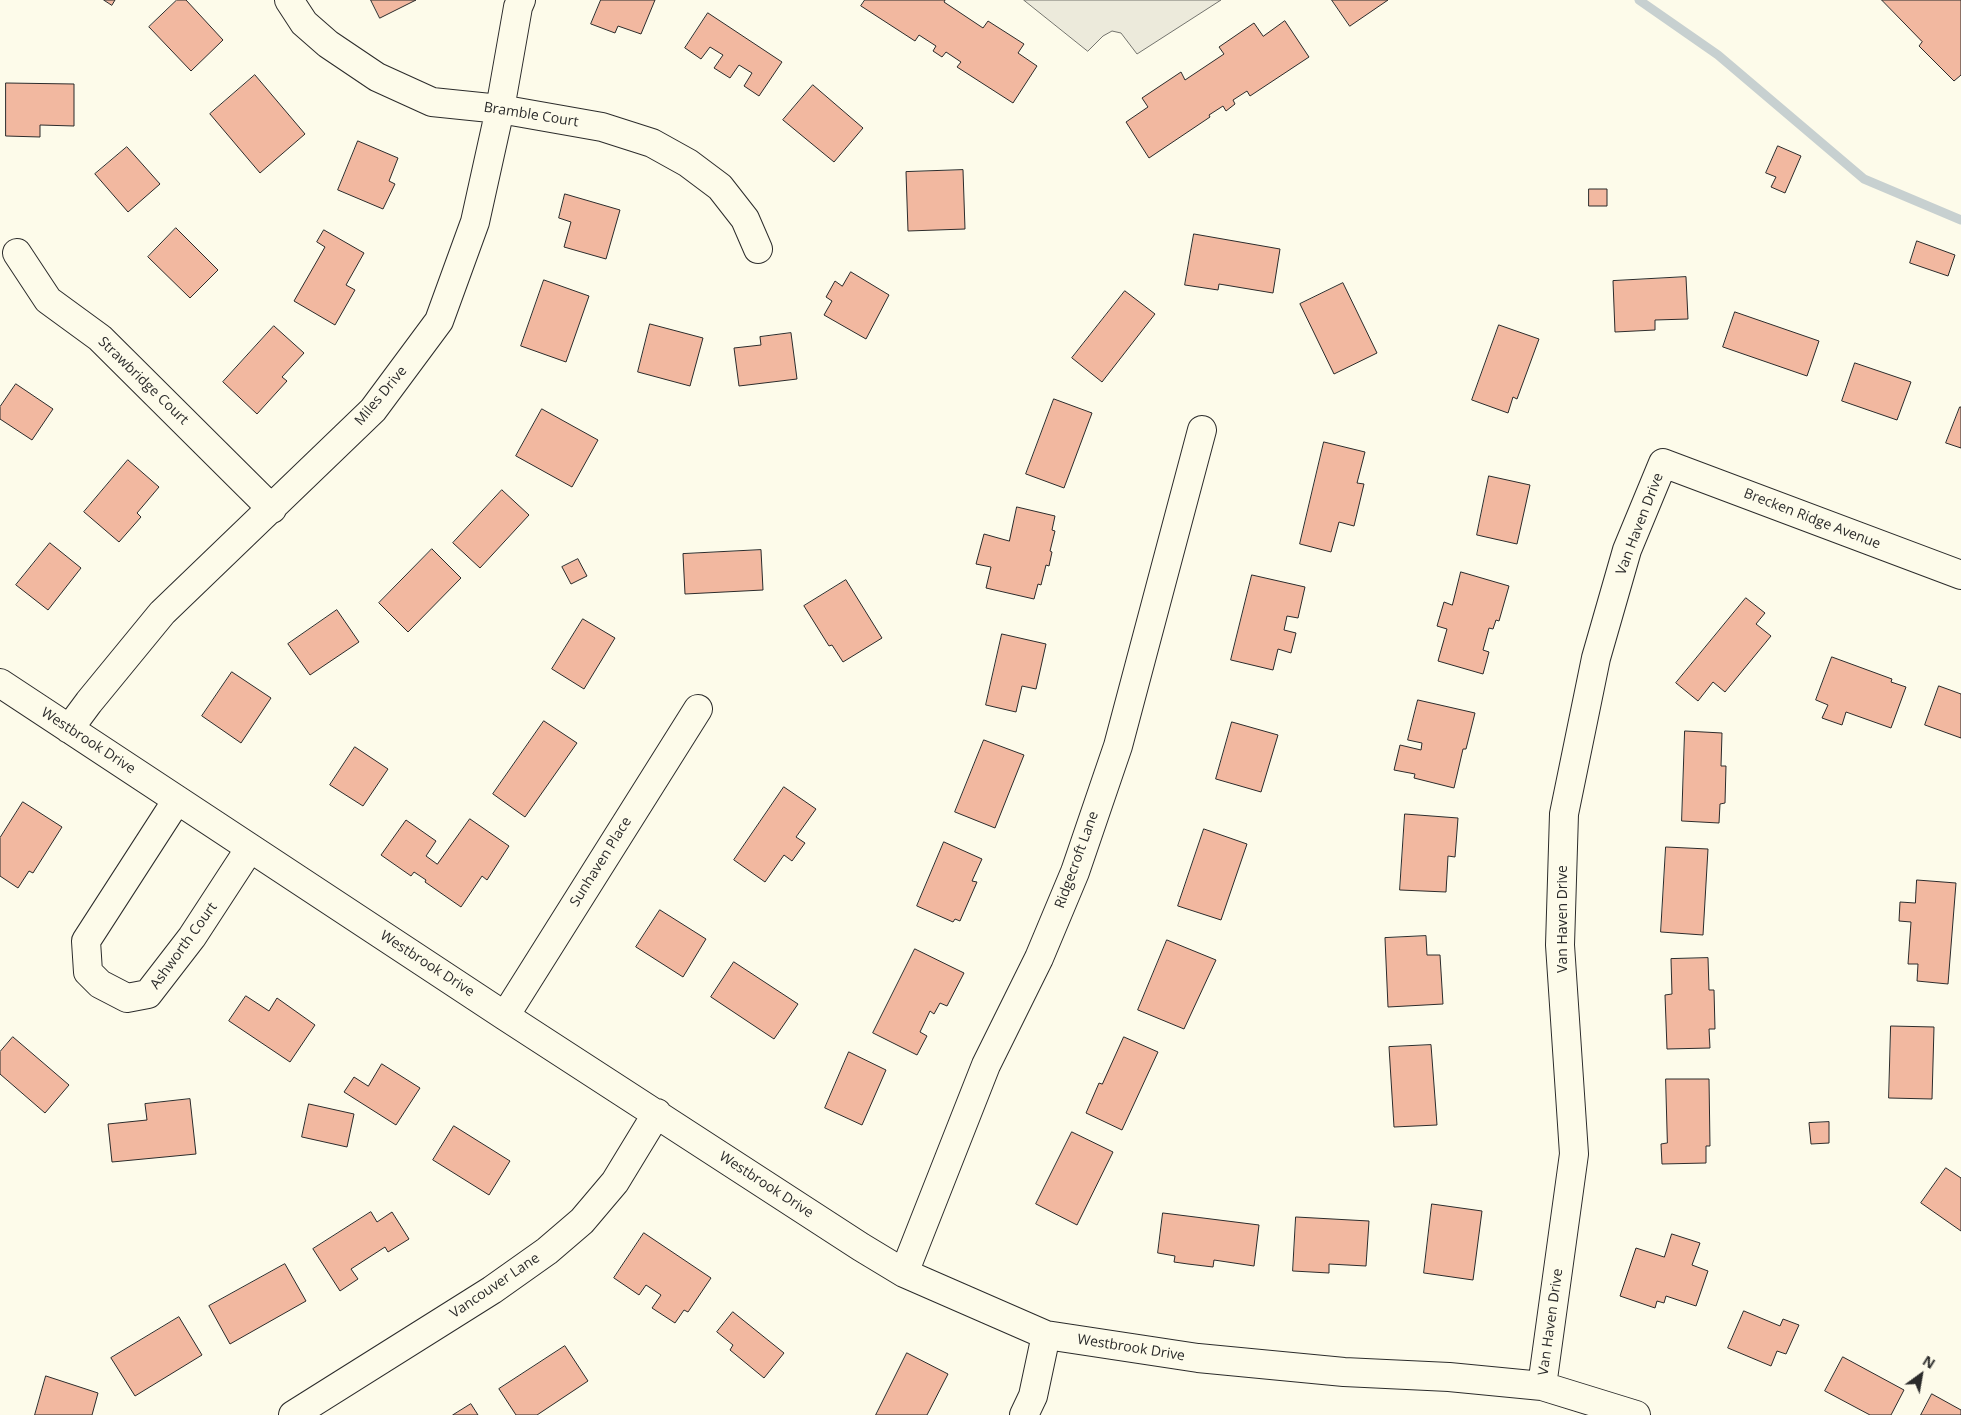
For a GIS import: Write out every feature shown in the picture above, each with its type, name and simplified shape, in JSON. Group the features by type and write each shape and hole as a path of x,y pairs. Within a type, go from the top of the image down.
{"street":[{"name":"Bramble Court","path":"289,0 304,23 328,44 378,77 432,102 500,108 602,127 652,143 688,163 720,187 745,219 758,249"},
{"name":"Miles Drive","path":"70,728 162,612 272,509 373,410 440,321 475,222 500,108 520,0"},
{"name":"Strawbridge Court","path":"17,253 48,300 100,338 272,509"},
{"name":"Ridgecroft Lane","path":"904,1273 986,1065 1039,958 1075,872 1118,746 1202,430"},
{"name":"Brecken Ridge Avenue","path":"1663,463 1961,575"},
{"name":"Van Haven Drive","path":"1542,1386 1574,1154 1560,945 1564,814 1596,658 1627,550 1663,463"},
{"name":"Westbrook Drive","path":"0,683 505,1016 861,1248 904,1273 1046,1335 1198,1358 1344,1372 1449,1377 1542,1386 1636,1415"},
{"name":"Sunhaven Place","path":"505,1016 698,709"},
{"name":"Ashworth Court","path":"177,800 86,941 88,972 100,984 127,998 148,994 192,938 250,848"},
{"name":"Vancouver Lane","path":"293,1415 492,1290 554,1245 582,1221 615,1182 656,1113"},
{"path":"1024,1415 1034,1396 1046,1335"}],"shaded area":[{"path":"1024,0 1221,0 1137,54 1121,33 1112,31 1103,36 1088,51"}],"building":[{"path":"104,0 115,0 112,5"},
{"path":"177,0 186,0 223,40 191,71 149,27"},
{"path":"371,0 416,0 380,18"},
{"path":"601,0 655,0 641,34 618,26 615,33 591,24"},
{"path":"865,0 945,0 944,2 983,28 988,21 1024,44 1018,53 1037,66 1013,103 957,67 961,62 946,52 942,57 933,51 936,46 919,35 915,41 861,6"},
{"path":"1332,0 1388,0 1350,26"},
{"path":"1882,0 1961,0 1961,75 1954,81 1919,46 1922,42"},
{"path":"708,13 782,62 759,96 744,86 752,73 739,65 730,78 714,68 723,55 710,47 701,59 685,48"},
{"path":"1285,21 1309,57 1250,96 1247,91 1233,100 1235,104 1226,111 1223,106 1209,115 1210,117 1149,158 1126,122 1148,107 1142,98 1181,72 1185,80 1224,54 1219,47 1254,23 1263,36"},
{"path":"255,75 305,134 260,173 210,114"},
{"path":"6,83 74,84 74,126 40,125 40,137 6,136"},
{"path":"813,85 863,128 834,162 783,120"},
{"path":"358,141 398,158 389,181 395,184 383,209 338,190"},
{"path":"1778,146 1801,156 1785,193 1771,187 1776,177 1766,173"},
{"path":"127,147 160,184 128,212 95,174"},
{"path":"963,170 965,229 908,231 906,172"},
{"path":"1589,189 1607,189 1607,206 1589,206"},
{"path":"565,194 620,210 606,259 564,247 571,222 559,218"},
{"path":"176,228 218,270 190,298 148,257"},
{"path":"324,230 364,253 346,285 355,290 335,325 294,301 325,247 317,242"},
{"path":"1194,234 1280,249 1273,293 1219,284 1218,290 1185,285"},
{"path":"1917,241 1955,255 1948,276 1910,263"},
{"path":"851,272 889,295 866,339 824,315 832,301 826,297 835,281 842,286"},
{"path":"1686,277 1688,319 1655,320 1655,330 1615,332 1613,281"},
{"path":"544,280 589,296 566,362 521,346"},
{"path":"1343,283 1377,353 1334,374 1300,304"},
{"path":"1125,291 1155,314 1102,382 1072,358"},
{"path":"1735,312 1819,341 1807,376 1723,347"},
{"path":"650,324 703,338 690,386 638,372"},
{"path":"1499,325 1539,339 1517,399 1513,397 1508,413 1472,400"},
{"path":"274,326 304,353 282,377 287,381 257,414 223,382"},
{"path":"791,333 797,379 739,386 734,348 761,345 760,337"},
{"path":"1855,363 1911,382 1897,420 1842,401"},
{"path":"16,384 53,409 32,440 0,419 0,407"},
{"path":"1054,399 1092,413 1064,488 1026,474"},
{"path":"1961,407 1961,448 1946,443"},
{"path":"542,409 598,440 572,487 516,456"},
{"path":"1324,442 1365,452 1357,483 1364,484 1354,526 1339,522 1331,552 1300,544"},
{"path":"128,460 159,487 137,513 141,517 119,542 84,512"},
{"path":"1489,476 1530,485 1517,544 1477,535"},
{"path":"502,490 529,515 480,568 453,543"},
{"path":"1017,507 1055,516 1052,530 1055,531 1050,551 1052,552 1049,566 1046,565 1041,585 1038,584 1034,599 986,588 991,567 976,564 984,534 1009,541"},
{"path":"50,543 81,568 48,610 16,585"},
{"path":"432,549 461,578 408,632 379,603"},
{"path":"761,550 763,590 685,594 683,554"},
{"path":"578,559 587,576 571,584 562,567"},
{"path":"1461,572 1509,586 1499,621 1496,620 1493,629 1489,628 1483,650 1489,652 1483,674 1438,661 1447,629 1437,626 1444,602 1452,605"},
{"path":"1252,575 1305,587 1298,618 1287,616 1284,630 1296,633 1291,653 1278,649 1273,670 1231,660"},
{"path":"846,580 882,638 843,662 832,645 829,646 804,606"},
{"path":"1746,598 1765,613 1756,624 1771,636 1725,692 1713,682 1698,701 1676,683"},
{"path":"337,610 359,642 310,675 288,644"},
{"path":"583,619 615,638 584,689 552,669"},
{"path":"1002,634 1046,644 1036,689 1022,686 1016,712 986,705"},
{"path":"1832,657 1892,679 1891,682 1906,687 1891,728 1846,712 1842,725 1822,718 1828,705 1816,700"},
{"path":"232,672 271,698 241,743 202,716"},
{"path":"1939,686 1961,694 1961,738 1925,725"},
{"path":"1418,700 1475,713 1466,749 1463,749 1454,788 1414,778 1415,774 1394,770 1400,745 1421,750 1422,743 1408,740"},
{"path":"544,721 577,743 525,817 493,794"},
{"path":"1232,722 1278,735 1261,792 1216,779"},
{"path":"1685,731 1722,733 1721,766 1726,766 1725,803 1720,804 1719,823 1682,821"},
{"path":"984,740 1024,755 995,828 955,812"},
{"path":"355,747 388,769 363,806 330,785"},
{"path":"784,787 816,809 796,837 805,843 792,861 784,855 765,882 734,860"},
{"path":"23,802 62,827 33,873 29,871 18,888 0,876 0,838"},
{"path":"1405,814 1458,818 1455,857 1448,856 1446,892 1400,890"},
{"path":"470,819 509,846 487,880 482,876 461,907 414,872 411,876 381,855 406,820 436,841 426,856 437,864"},
{"path":"1204,829 1247,844 1221,920 1178,906"},
{"path":"944,842 982,859 972,881 977,882 960,921 955,919 953,922 917,906"},
{"path":"1666,847 1708,849 1703,935 1661,932"},
{"path":"1917,880 1956,883 1948,984 1917,981 1918,964 1908,964 1911,922 1899,921 1900,902 1915,903"},
{"path":"660,910 706,939 683,977 636,947"},
{"path":"1426,936 1427,955 1440,955 1443,1004 1388,1007 1385,938"},
{"path":"1167,940 1216,960 1184,1029 1138,1010"},
{"path":"915,949 964,973 947,1006 940,1003 934,1014 930,1011 920,1032 927,1036 917,1055 873,1033"},
{"path":"1708,958 1709,990 1714,990 1715,1029 1709,1029 1710,1048 1667,1049 1665,995 1672,994 1671,959"},
{"path":"734,962 798,1004 774,1039 711,997"},
{"path":"246,996 269,1011 277,998 315,1025 290,1062 229,1021"},
{"path":"1891,1026 1934,1027 1932,1099 1889,1098"},
{"path":"13,1037 69,1085 45,1113 0,1074 0,1052"},
{"path":"1124,1037 1158,1052 1122,1130 1086,1113 1099,1083 1102,1084"},
{"path":"1431,1045 1437,1125 1394,1127 1389,1047"},
{"path":"849,1052 886,1070 862,1125 825,1108"},
{"path":"382,1064 420,1088 396,1125 344,1092 354,1077 368,1086"},
{"path":"1666,1079 1709,1079 1710,1146 1706,1146 1706,1163 1662,1164 1661,1144 1667,1143"},
{"path":"190,1099 196,1154 112,1162 108,1124 147,1120 145,1104"},
{"path":"309,1104 354,1114 347,1147 302,1137"},
{"path":"1829,1122 1829,1143 1811,1144 1809,1123"},
{"path":"454,1126 510,1161 489,1195 433,1160"},
{"path":"1072,1132 1113,1152 1077,1225 1036,1204"},
{"path":"1946,1168 1961,1178 1961,1231 1921,1203"},
{"path":"1432,1204 1482,1211 1473,1280 1424,1273"},
{"path":"371,1212 377,1222 392,1212 409,1239 388,1252 385,1247 351,1269 358,1279 340,1291 313,1249"},
{"path":"1163,1213 1259,1225 1254,1266 1214,1260 1213,1267 1188,1264 1174,1262 1175,1256 1158,1253"},
{"path":"1296,1217 1369,1221 1366,1266 1329,1264 1329,1273 1293,1271"},
{"path":"644,1233 711,1278 688,1312 684,1310 675,1323 652,1308 661,1295 646,1285 639,1295 614,1278"},
{"path":"1672,1234 1700,1243 1692,1265 1708,1271 1696,1306 1666,1296 1664,1303 1657,1301 1655,1308 1620,1296 1636,1248 1664,1257"},
{"path":"285,1264 306,1301 230,1344 209,1306"},
{"path":"1744,1311 1780,1326 1783,1319 1799,1325 1786,1354 1777,1351 1771,1366 1728,1348"},
{"path":"733,1312 784,1353 764,1378 730,1350 733,1345 717,1332"},
{"path":"179,1317 202,1355 135,1396 111,1358"},
{"path":"565,1346 588,1381 537,1415 516,1415 499,1389"},
{"path":"907,1353 948,1374 927,1415 876,1415"},
{"path":"1843,1357 1904,1390 1891,1415 1870,1415 1825,1391"},
{"path":"46,1376 98,1393 92,1415 35,1415"},
{"path":"1932,1394 1961,1410 1961,1415 1921,1415"},
{"path":"471,1404 478,1415 453,1415"}],"waterway":[{"path":"1639,0 1718,55 1864,179 1961,220"}]}
